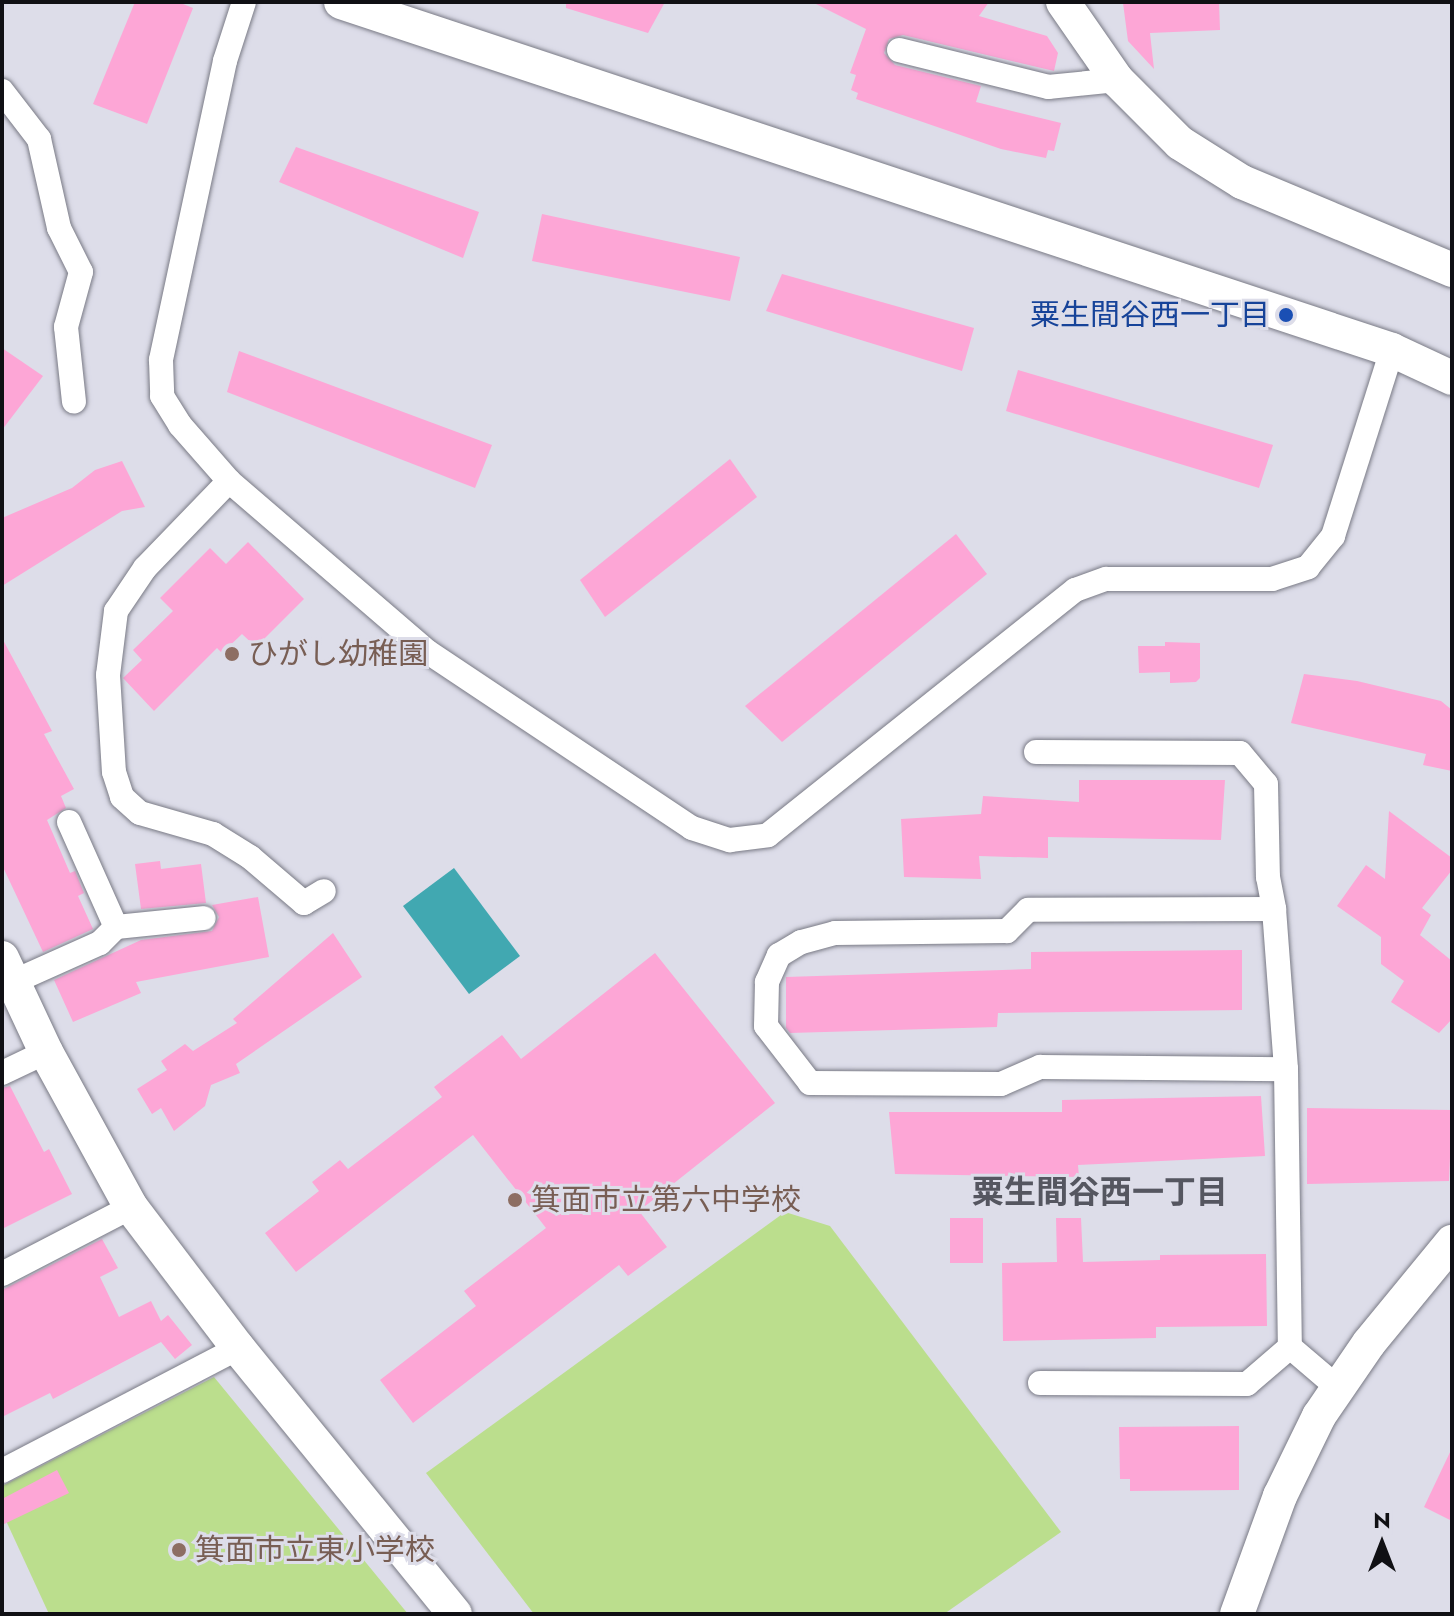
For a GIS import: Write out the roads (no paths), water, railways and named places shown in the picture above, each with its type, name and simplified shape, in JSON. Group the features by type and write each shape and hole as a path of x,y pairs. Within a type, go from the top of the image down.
{"street":[{"path":"244,2 225,61 161,360 162,396 180,425 229,481 428,652 692,828 730,840 768,835 1075,590 1106,579 1272,579 1308,567 1333,536 1392,350"},
{"path":"341,2 1392,350 1452,378"},
{"path":"1067,5 1117,80 1180,143 1242,182 1452,270"},
{"path":"899,50 1048,87 1117,80"},
{"path":"2,91 39,139 59,228 81,272 66,327 74,402"},
{"path":"229,481 145,568 116,611 108,675 114,772 122,797 140,813 213,834 250,857 304,903 324,891"},
{"path":"1036,752 1240,753 1266,784 1268,877 1274,909 1286,1069 1290,1347 1338,1388"},
{"path":"69,822 116,927"},
{"path":"1274,909 1028,910 1007,931 835,933 801,942 779,955 767,982 766,1026 810,1083 1001,1084 1040,1067 1286,1069"},
{"path":"204,918 116,927 100,943 8,970 46,1052 131,1207 238,1348 455,1614"},
{"path":"2,1073 46,1052"},
{"path":"2,1274 131,1207"},
{"path":"1237,1614 1280,1496 1319,1416 1369,1343 1452,1242"},
{"path":"1040,1383 1247,1384 1290,1347"},
{"path":"2,1471 238,1348"}],"water":[{"path":"454,868 520,956 469,994 403,906"}],"place":[{"name":"粟生間谷西一丁目","path":"1286,315"},
{"name":"ひがし幼稚園","path":"232,654"},
{"name":"箕面市立第六中学校","path":"515,1200"},
{"name":"箕面市立東小学校","path":"179,1550"}],"district":[{"name":"粟生間谷西一丁目","path":"1100,1192"}]}
